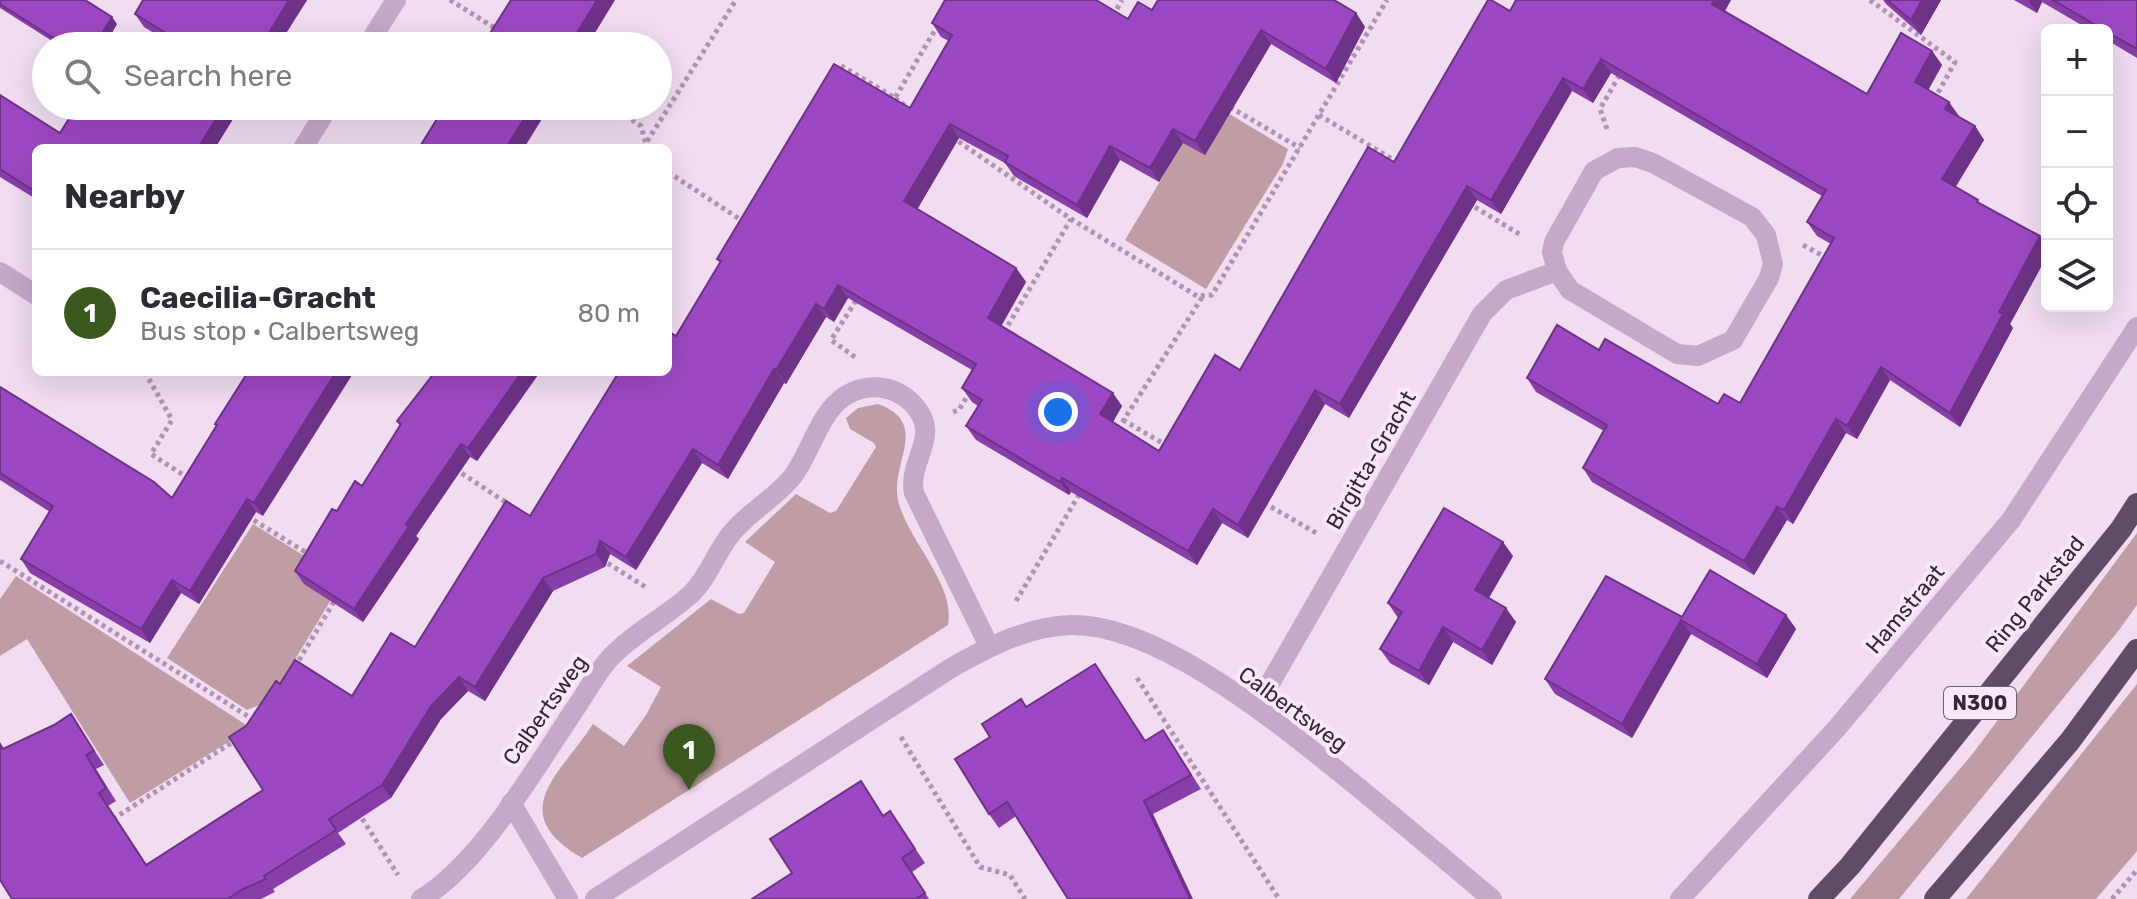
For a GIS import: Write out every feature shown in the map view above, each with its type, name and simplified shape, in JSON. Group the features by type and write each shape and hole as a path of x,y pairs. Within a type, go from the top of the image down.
{"highway":[{"name":"Ring Parkstad","path":"1819,899 1850,866 2092,565 2137,504"},
{"path":"1935,899 2070,741 2137,650"}],"street":[{"path":"376,32 396,0"},
{"path":"305,144 320,120"},
{"path":"1635,157 1653,163 1752,217 1770,244 1773,264 1769,278 1733,340 1717,350 1698,356 1677,354 1570,290 1557,271 1552,252 1554,242 1594,171 1618,158 1635,157"},
{"name":"Birgitta-Gracht","path":"1257,706 1482,314 1506,290 1557,271"},
{"path":"0,272 32,292"},
{"name":"Hamstraat","path":"1680,899 1837,728 2011,520 2137,327"},
{"path":"886,388 901,394 913,405 923,426 923,451 916,462 912,482 914,493 989,646"},
{"name":"Calbertsweg","path":"413,892 435,890 472,856 611,657 693,592 732,533 792,477 831,409 856,390 886,388"},
{"name":"Calbertsweg","path":"595,899 989,646 1019,635 1072,625 1104,629 1150,645 1257,706 1492,899"},
{"path":"511,803 568,899"}],"path":[{"path":"450,0 501,32"},
{"path":"672,103 736,0"},
{"path":"1109,22 1122,0"},
{"path":"945,133 1071,219 1197,296 1212,295 1387,0"},
{"path":"1870,0 1955,62 1932,103"},
{"path":"895,98 945,12"},
{"path":"832,78 840,65 908,107"},
{"path":"1606,69 1619,76 1600,109 1618,158"},
{"path":"1224,104 1300,148"},
{"path":"1319,115 1398,162"},
{"path":"632,120 641,126 645,144"},
{"path":"646,144 661,120"},
{"path":"672,175 755,229"},
{"path":"1464,201 1530,240 1554,242"},
{"path":"999,342 1071,219"},
{"path":"1770,244 1804,245 1839,265"},
{"path":"860,294 831,340 850,352 886,388"},
{"path":"1115,433 1203,295"},
{"path":"147,376 172,420 151,454 191,479"},
{"path":"923,426 959,410 975,383"},
{"path":"1123,420 1176,451"},
{"path":"449,466 520,511"},
{"path":"989,646 1084,487"},
{"path":"1255,497 1346,551"},
{"path":"243,513 322,563"},
{"path":"599,559 650,589"},
{"path":"0,561 254,720"},
{"path":"291,673 340,593"},
{"path":"1150,645 1137,678 1279,899"},
{"path":"885,711 980,867 1010,875 1025,899"},
{"path":"252,729 254,720 267,713"},
{"path":"112,820 239,738"},
{"path":"354,806 413,892"},
{"path":"2112,899 2137,870"}],"shaded area":[{"path":"1208,101 1288,149 1283,164 1206,289 1125,240"},
{"path":"878,404 894,412 906,433 897,486 898,500 945,594 949,609 948,625 582,858 559,841 546,825 543,809 554,777 593,724 624,746 646,715 661,687 627,666 711,599 739,614 744,613 775,562 745,542 796,494 830,513 836,511 876,447 850,429 846,418 858,408"},
{"path":"253,524 343,580 270,701 247,710 167,658"},
{"path":"2137,533 2137,605 2119,630 1899,899 1850,899 1974,752"},
{"path":"16,576 251,728 130,803 27,639 0,656 0,599"},
{"path":"2137,684 2137,851 2096,899 1966,899"}],"building":[{"path":"0,0 85,0 112,17 103,32 44,32 0,4"},
{"path":"143,0 289,0 270,32 164,32 135,14"},
{"path":"511,0 597,0 578,32 491,32"},
{"path":"945,0 1096,0 1128,19 1138,2 1152,10 1158,0 1334,0 1356,13 1326,69 1261,30 1195,141 1173,129 1150,168 1110,146 1077,205 1005,162 1008,156 950,124 904,201 1016,268 988,318 1113,393 1100,414 1159,451 1215,355 1240,370 1368,147 1394,162 1488,0 1510,11 1516,0 1714,0 1712,4 1867,94 1901,33 1932,51 1915,82 1949,102 1945,109 1975,126 1942,179 2040,236 1950,413 1881,367 1847,426 1836,419 1784,510 1777,507 1744,561 1583,468 1607,425 1527,378 1557,325 1599,350 1605,339 1718,404 1724,394 1740,403 1834,238 1807,222 1826,190 1601,59 1583,89 1563,78 1491,200 1467,186 1340,404 1315,390 1238,525 1213,509 1188,551 1062,478 1060,482 966,426 982,400 962,388 976,364 838,285 824,309 816,304 718,465 693,449 626,557 600,541 596,554 543,578 475,687 459,677 431,706 382,785 329,819 336,830 264,876 266,879 228,899 12,899 0,880 0,744 3,749 71,714 94,751 86,755 106,788 99,793 146,865 263,790 229,737 246,726 276,681 280,684 295,660 352,696 391,633 415,647 506,501 530,516 617,376 672,376 672,334 676,336 721,261 717,259 834,64 910,108 952,35 932,23"},
{"path":"1887,0 1922,0 1911,20"},
{"path":"2053,0 2137,0 2137,49 2113,35 2113,24 2094,24"},
{"path":"0,95 32,115 32,120 39,120 60,133 68,120 215,120 200,144 32,144 32,189 0,169"},
{"path":"436,120 523,120 508,144 421,144"},
{"path":"245,376 333,376 254,503 247,499 190,591 172,580 141,629 21,559 53,506 0,473 0,387 154,482 172,498"},
{"path":"432,376 519,376 468,448 461,444 406,524 409,526 354,609 295,571 332,509 337,511 355,481 362,486 401,424 397,421"},
{"path":"1444,508 1503,542 1475,590 1506,608 1482,650 1443,627 1419,671 1380,649 1402,612 1388,603"},
{"path":"1710,570 1786,615 1757,664 1681,620 1622,724 1545,679 1606,576 1682,617"},
{"path":"1095,664 1145,741 1163,730 1191,775 1144,801 1190,899 1068,899 1007,802 989,814 955,759 990,737 982,724 1021,699 1026,707"},
{"path":"861,781 883,816 890,811 915,849 902,858 925,893 916,899 752,899 792,873 770,839"}],"place":[{"name":"Caecilia-Gracht","path":"689,790"}]}
